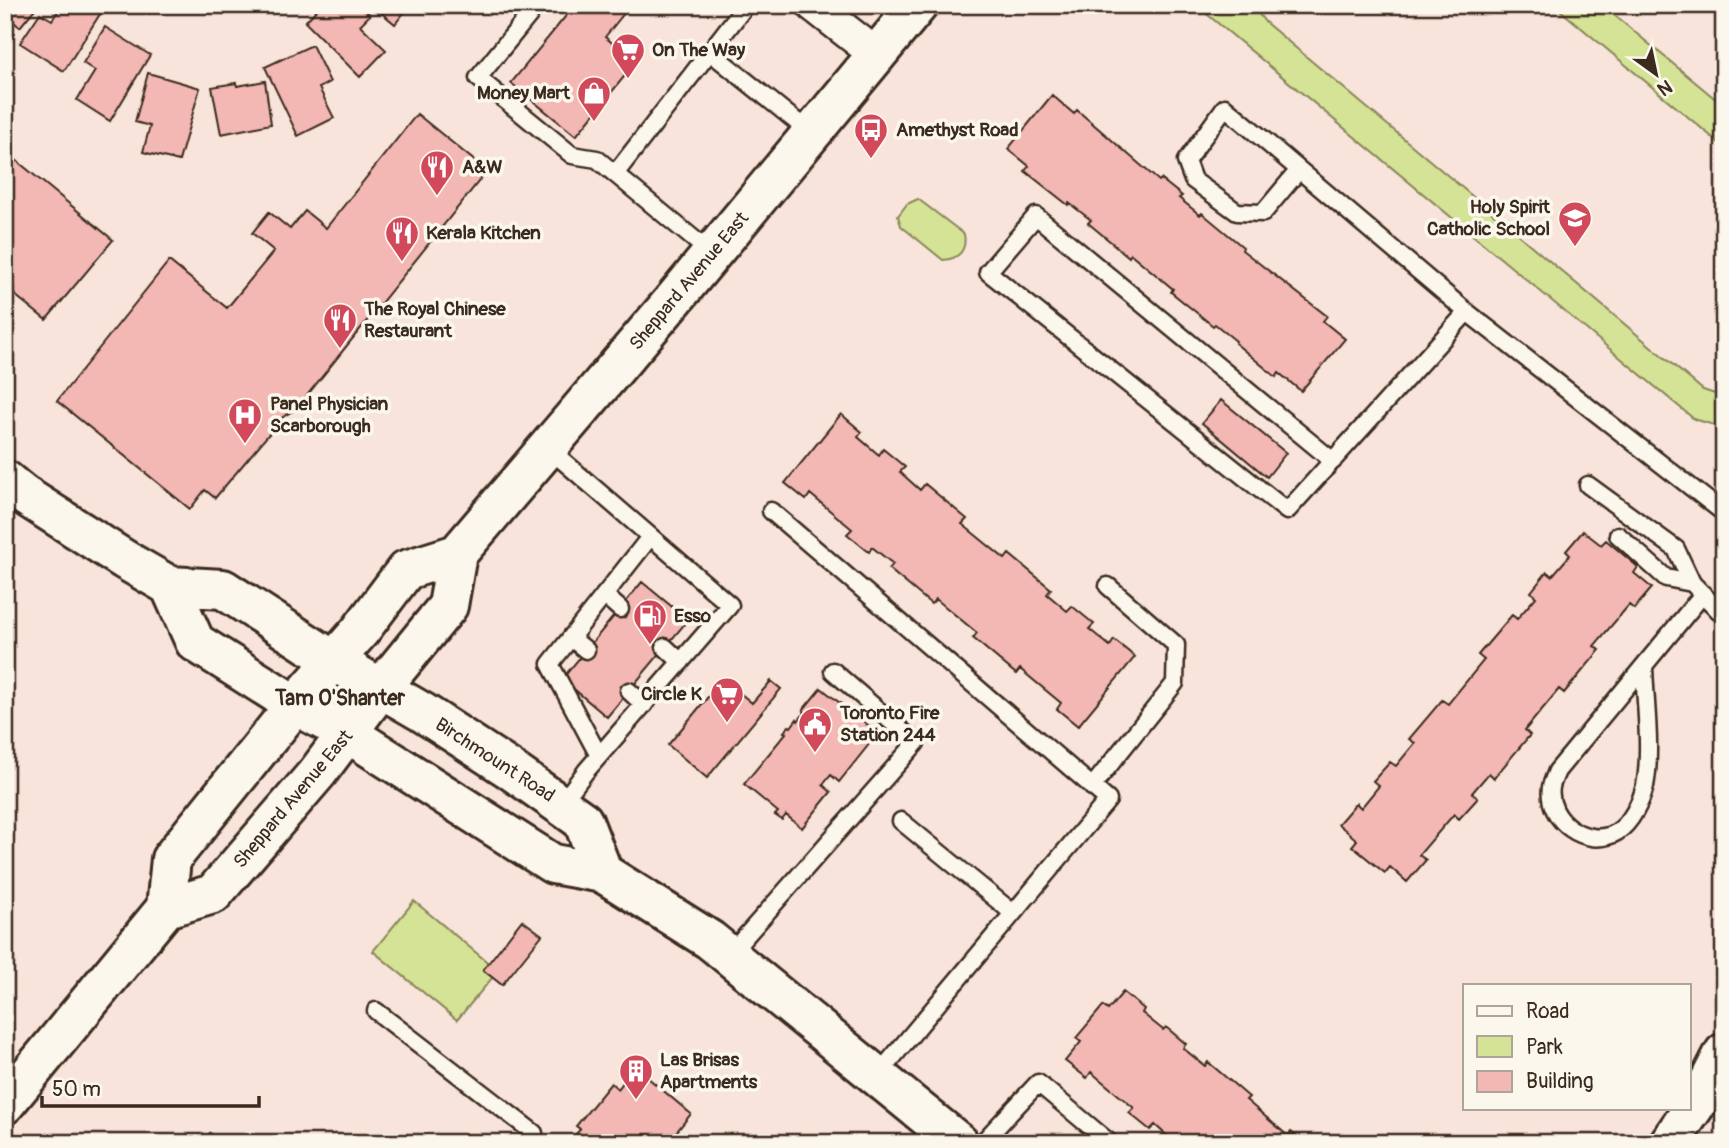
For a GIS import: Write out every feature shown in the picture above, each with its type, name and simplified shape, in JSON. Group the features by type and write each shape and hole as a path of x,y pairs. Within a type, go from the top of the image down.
{"main road":[{"name":"Sheppard Avenue East","path":"166,908 213,894 349,734 448,606 457,554 712,254 918,5"},
{"name":"Birchmount Road","path":"5,480 125,560 170,586 223,589 561,804 583,821 603,873"},
{"path":"5,1104 166,908 171,859 295,705 334,661 406,570 457,554"},
{"path":"170,586 195,642 295,705 349,734 553,864 603,873 710,940 959,1143"},
{"path":"1669,1143 1703,1094 1724,1053"}],"street":[{"path":"813,5 877,55"}],"lane":[{"path":"615,174 746,5"},
{"path":"530,13 478,78 572,155 597,159 712,254"},
{"path":"710,52 812,134"},
{"path":"1299,170 1263,213 1237,212 1192,180 1186,161 1225,107 1467,312 1724,513"},
{"path":"1333,461 1036,216 988,272 1287,511 1333,461 1467,312"},
{"path":"548,448 730,605 599,756 561,804"},
{"path":"1588,485 1676,549 1697,589 1724,616"},
{"path":"771,511 1108,800 877,1076"},
{"path":"1618,535 1666,578 1697,589"},
{"path":"599,756 550,664 650,537"},
{"path":"1093,787 1175,683 1176,645 1108,586"},
{"path":"1644,666 1647,750 1645,785 1636,810 1617,832 1597,838 1575,832 1560,820 1552,804 1551,787 1557,771 1644,666 1697,589"},
{"path":"604,596 620,609"},
{"path":"571,638 586,650"},
{"path":"665,647 681,662"},
{"path":"729,956 916,743 833,671"},
{"path":"629,691 644,705"},
{"path":"901,821 1013,914"},
{"path":"376,1011 534,1133 525,1143"},
{"path":"982,1143 1038,1083 1110,1143"}],"green space":[{"path":"1196,5 1252,5 1265,22 1703,390 1724,397 1724,428 1694,419"},
{"path":"1554,5 1602,5 1724,106 1724,147"},
{"path":"918,199 964,234 963,249 957,256 943,260 901,226 898,216 907,204"},
{"path":"414,901 498,971 457,1020 373,951"}],"building":[{"path":"5,5 38,5 20,27 5,15"},
{"path":"62,5 87,5 100,14 64,71 20,43 40,13 52,20"},
{"path":"321,5 360,5 370,15 360,25 386,50 360,77 305,22"},
{"path":"372,5 410,5 395,24"},
{"path":"572,5 624,5 625,12 605,37 631,58 632,67 576,136 511,83 574,6"},
{"path":"105,27 150,55 110,121 77,100 95,71 83,63"},
{"path":"312,45 330,82 319,88 334,118 298,136 265,67"},
{"path":"148,73 200,88 179,161 143,152 150,126 135,122"},
{"path":"265,81 271,124 221,134 212,87"},
{"path":"1052,95 1074,114 1077,110 1159,181 1161,179 1182,196 1179,198 1243,247 1242,250 1327,316 1323,321 1345,339 1301,391 1279,373 1276,377 1215,324 1213,326 1171,292 1173,289 1131,254 1129,257 1088,223 1091,220 1025,171 1029,166 1008,149"},
{"path":"417,114 487,171 297,408 283,417 215,498 205,490 190,509 57,401 169,261 227,308 274,251 252,233 269,212 290,229 305,211 326,228"},
{"path":"5,151 113,240 46,320 5,287"},
{"path":"1221,400 1286,453 1267,477 1202,423"},
{"path":"841,414 862,432 858,437 879,455 883,449 905,467 900,472 920,490 925,484 967,519 962,524 1005,559 1009,554 1051,589 1047,594 1067,611 1072,606 1094,624 1089,629 1110,646 1114,640 1135,657 1078,726 1057,709 1061,703 1020,669 1016,674 973,638 977,633 936,599 931,604 889,569 893,564 872,547 869,552 847,534 852,529 810,494 806,500 785,483"},
{"path":"1583,531 1601,545 1606,540 1638,567 1634,573 1652,588 1634,609 1629,605 1594,646 1600,650 1564,693 1559,689 1525,730 1530,735 1494,778 1489,773 1472,793 1478,798 1459,819 1454,814 1419,855 1426,860 1407,882 1390,867 1385,873 1352,846 1357,840 1338,824 1356,803 1361,808 1379,786 1373,781 1390,762 1396,766 1415,743 1409,739 1442,700 1448,704 1484,660 1478,655 1512,615 1517,619 1536,597 1531,592 1547,572 1552,576 1570,555 1566,551"},
{"path":"642,582 688,620 607,717 562,679"},
{"path":"723,679 752,703 771,681 781,689 707,778 668,745"},
{"name":"Toronto Fire Station 244","path":"821,688 878,733 839,782 831,775 823,785 831,792 802,828 786,815 782,820 775,815 778,812 744,784 789,726 797,719 798,721 805,712 803,710"},
{"path":"522,920 542,935 502,985 483,970"},
{"path":"1123,992 1144,1009 1142,1013 1163,1030 1166,1027 1186,1044 1183,1048 1205,1066 1208,1062 1249,1097 1246,1100 1288,1136 1291,1132 1304,1143 1175,1143 1155,1125 1150,1130 1129,1113 1134,1108 1091,1072 1087,1078 1065,1061 1081,1042 1076,1038 1103,1006 1108,1010"},
{"name":"Las Brisas Apartments","path":"635,1067 691,1114 673,1136 678,1143 569,1143 580,1129 576,1126 611,1083 618,1089"},
{"path":"210,1133 219,1141 222,1136 230,1143 202,1143"}],"place":[{"name":"On The Way","path":"628,80"},
{"name":"Money Mart","path":"594,123"},
{"name":"Amethyst Road","path":"871,160"},
{"name":"A&W","path":"437,197"},
{"name":"Holy Spirit Catholic School","path":"1575,248"},
{"name":"Kerala Kitchen","path":"402,263"},
{"name":"The Royal Chinese Restaurant","path":"340,350"},
{"name":"Panel Physician Scarborough","path":"245,445"},
{"name":"Esso","path":"650,646"},
{"name":"Circle K","path":"727,724"},
{"name":"Toronto Fire Station 244","path":"815,754"},
{"name":"Las Brisas Apartments","path":"636,1101"}],"district":[{"name":"Tam O'Shanter","path":"340,698"}]}
